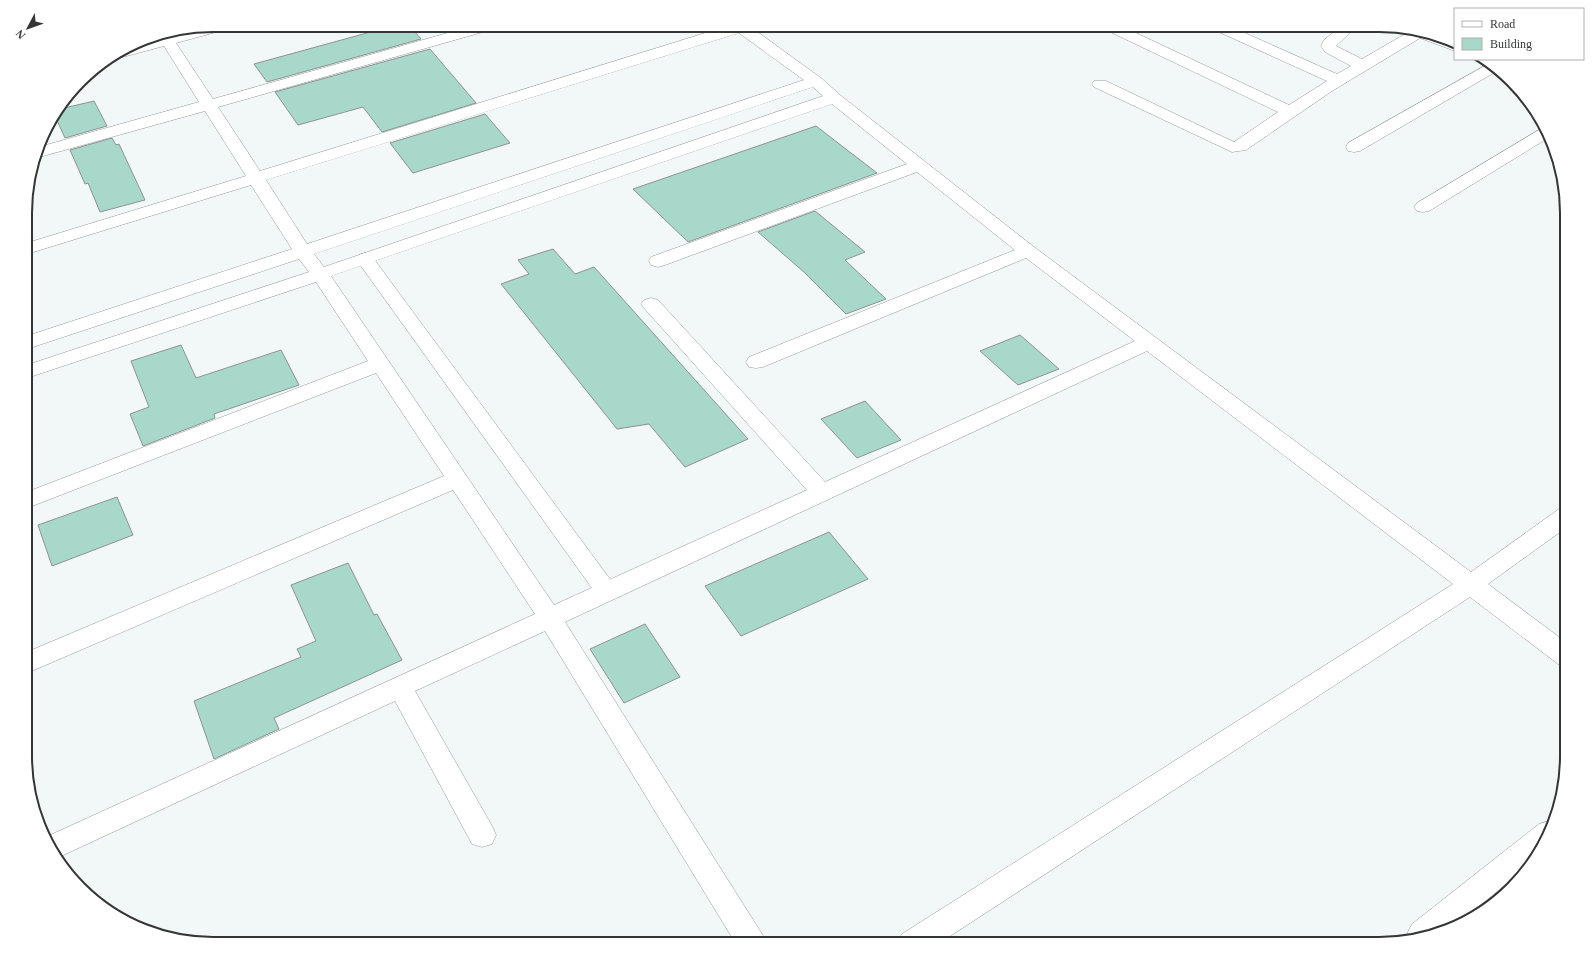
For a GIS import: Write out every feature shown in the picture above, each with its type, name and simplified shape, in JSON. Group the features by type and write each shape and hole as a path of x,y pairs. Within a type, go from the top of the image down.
{"street":[{"path":"43,151 467,32"},
{"path":"32,247 256,179 723,32"},
{"path":"750,32 816,81 834,98 921,165 1028,251 1560,653"},
{"path":"1122,32 1288,112"},
{"path":"1231,32 1337,80"},
{"path":"1343,32 1328,46 1330,49 1362,65"},
{"path":"1100,84 1232,147 1240,146 1337,80 1415,35"},
{"path":"167,38 303,252 320,274 550,618 748,937"},
{"path":"1354,147 1489,69"},
{"path":"32,341 816,81"},
{"path":"32,370 365,259 834,98"},
{"path":"1423,207 1542,135"},
{"path":"658,261 921,165"},
{"path":"756,362 1028,251"},
{"path":"365,259 607,592"},
{"path":"651,304 822,493"},
{"path":"56,845 1150,342"},
{"path":"32,498 380,364"},
{"path":"32,661 457,479"},
{"path":"923,937 1470,584 1560,520"},
{"path":"400,687 482,835"},
{"path":"1426,931 1539,840"}],"building":[{"path":"371,32 415,32 421,39 267,82 254,64"},
{"path":"430,49 476,103 382,132 363,107 298,125 275,92"},
{"path":"94,101 107,126 65,138 57,121 66,108"},
{"path":"485,114 510,143 413,173 390,143"},
{"path":"816,126 877,173 688,242 633,189"},
{"path":"112,138 116,145 119,144 145,200 100,212 88,183 85,184 70,150"},
{"path":"815,211 865,252 845,260 886,299 846,314 805,273 758,232"},
{"path":"553,249 575,274 594,267 748,439 685,467 649,424 617,429 501,284 529,274 518,260"},
{"path":"1020,335 1059,369 1018,385 980,351"},
{"path":"181,345 196,378 281,350 299,385 214,414 215,418 143,446 130,414 149,407 131,361"},
{"path":"865,401 901,440 857,458 821,419"},
{"path":"117,497 133,535 52,566 38,525"},
{"path":"829,532 868,579 741,636 705,586"},
{"path":"348,563 374,615 377,614 402,660 274,718 279,729 214,759 194,701 301,657 297,649 316,641 291,585"},
{"path":"645,624 680,677 624,703 590,649"}]}
